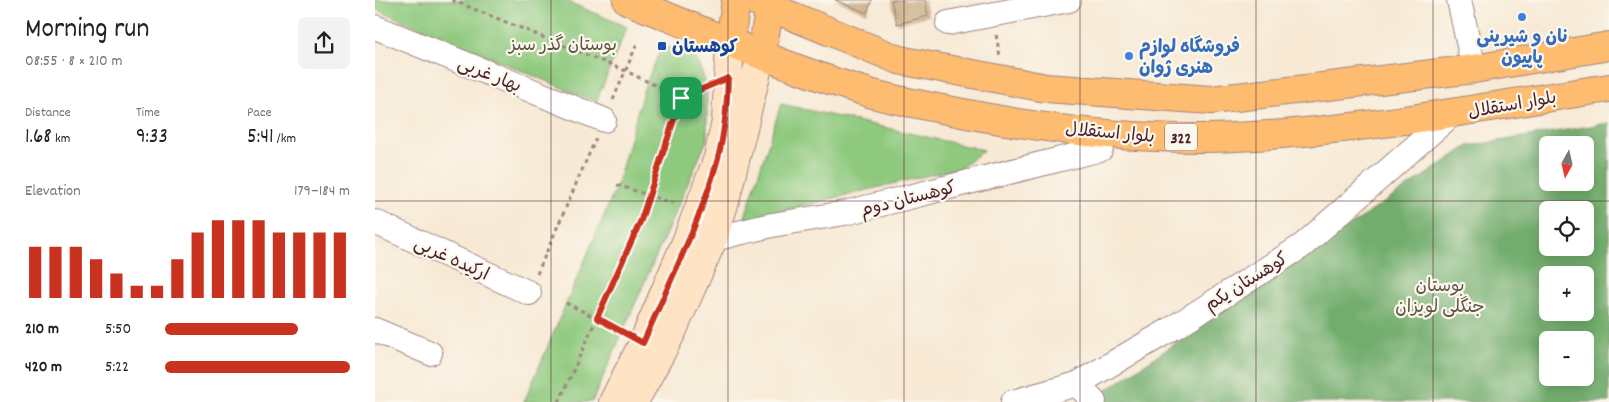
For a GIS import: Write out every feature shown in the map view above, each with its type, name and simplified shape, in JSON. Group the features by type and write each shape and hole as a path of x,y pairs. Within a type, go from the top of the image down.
{"main road":[{"name":"بلوار استقلال","path":"627,0 730,43 874,94 995,120 1125,136 1208,138 1321,130 1451,115 1609,88"},
{"path":"613,402 643,343 699,211 718,158 726,121 730,43 736,0"},
{"path":"634,402 672,332 713,239 725,201 761,54 765,2"},
{"name":"322","path":"765,2 899,60 1047,88 1211,100 1474,69 1609,46"},
{"path":"686,242 713,239"}],"street":[{"path":"948,23 1069,0"},
{"path":"1459,0 1474,69"},
{"name":"بهار غربی","path":"375,27 604,120"},
{"name":"کوهستان یکم","path":"1013,402 1077,384 1173,328 1302,246 1451,115"},
{"name":"کوهستان دوم","path":"713,239 772,225 845,213 1101,149"},
{"name":"ارکیده غربی","path":"375,222 529,293"},
{"path":"375,330 430,353"},
{"path":"1077,384 1094,402"}],"path":[{"path":"452,0 626,71 681,98"},
{"path":"993,15 1004,80"},
{"path":"529,293 637,44"},
{"path":"559,402 641,220 681,98 728,78"},
{"path":"617,185 699,211"},
{"path":"566,303 643,343"}],"green space":[{"name":"بوستان گذر سبز","path":"375,0 564,0 627,27 596,102 375,9"},
{"path":"662,46 694,54 707,85 707,140 592,402 524,402 617,185 644,88"},
{"path":"781,104 984,150 962,167 744,220"},
{"name":"بوستان جنگلی لویزان","path":"1609,123 1609,402 1081,402 1096,397 1468,146"}],"building":[{"path":"835,0 872,0 867,13"},
{"path":"891,0 925,0 928,16 897,24"}],"place":[{"name":"نان و شیرینی پاپیون","path":"1522,17"},
{"name":"کوهستان","path":"662,46"},
{"name":"فروشگاه لوازم هنری ژوان","path":"1129,56"}],"route":[{"path":"728,78 726,121 718,158 708,189 643,343 597,318 641,220 681,98 728,78"}]}
